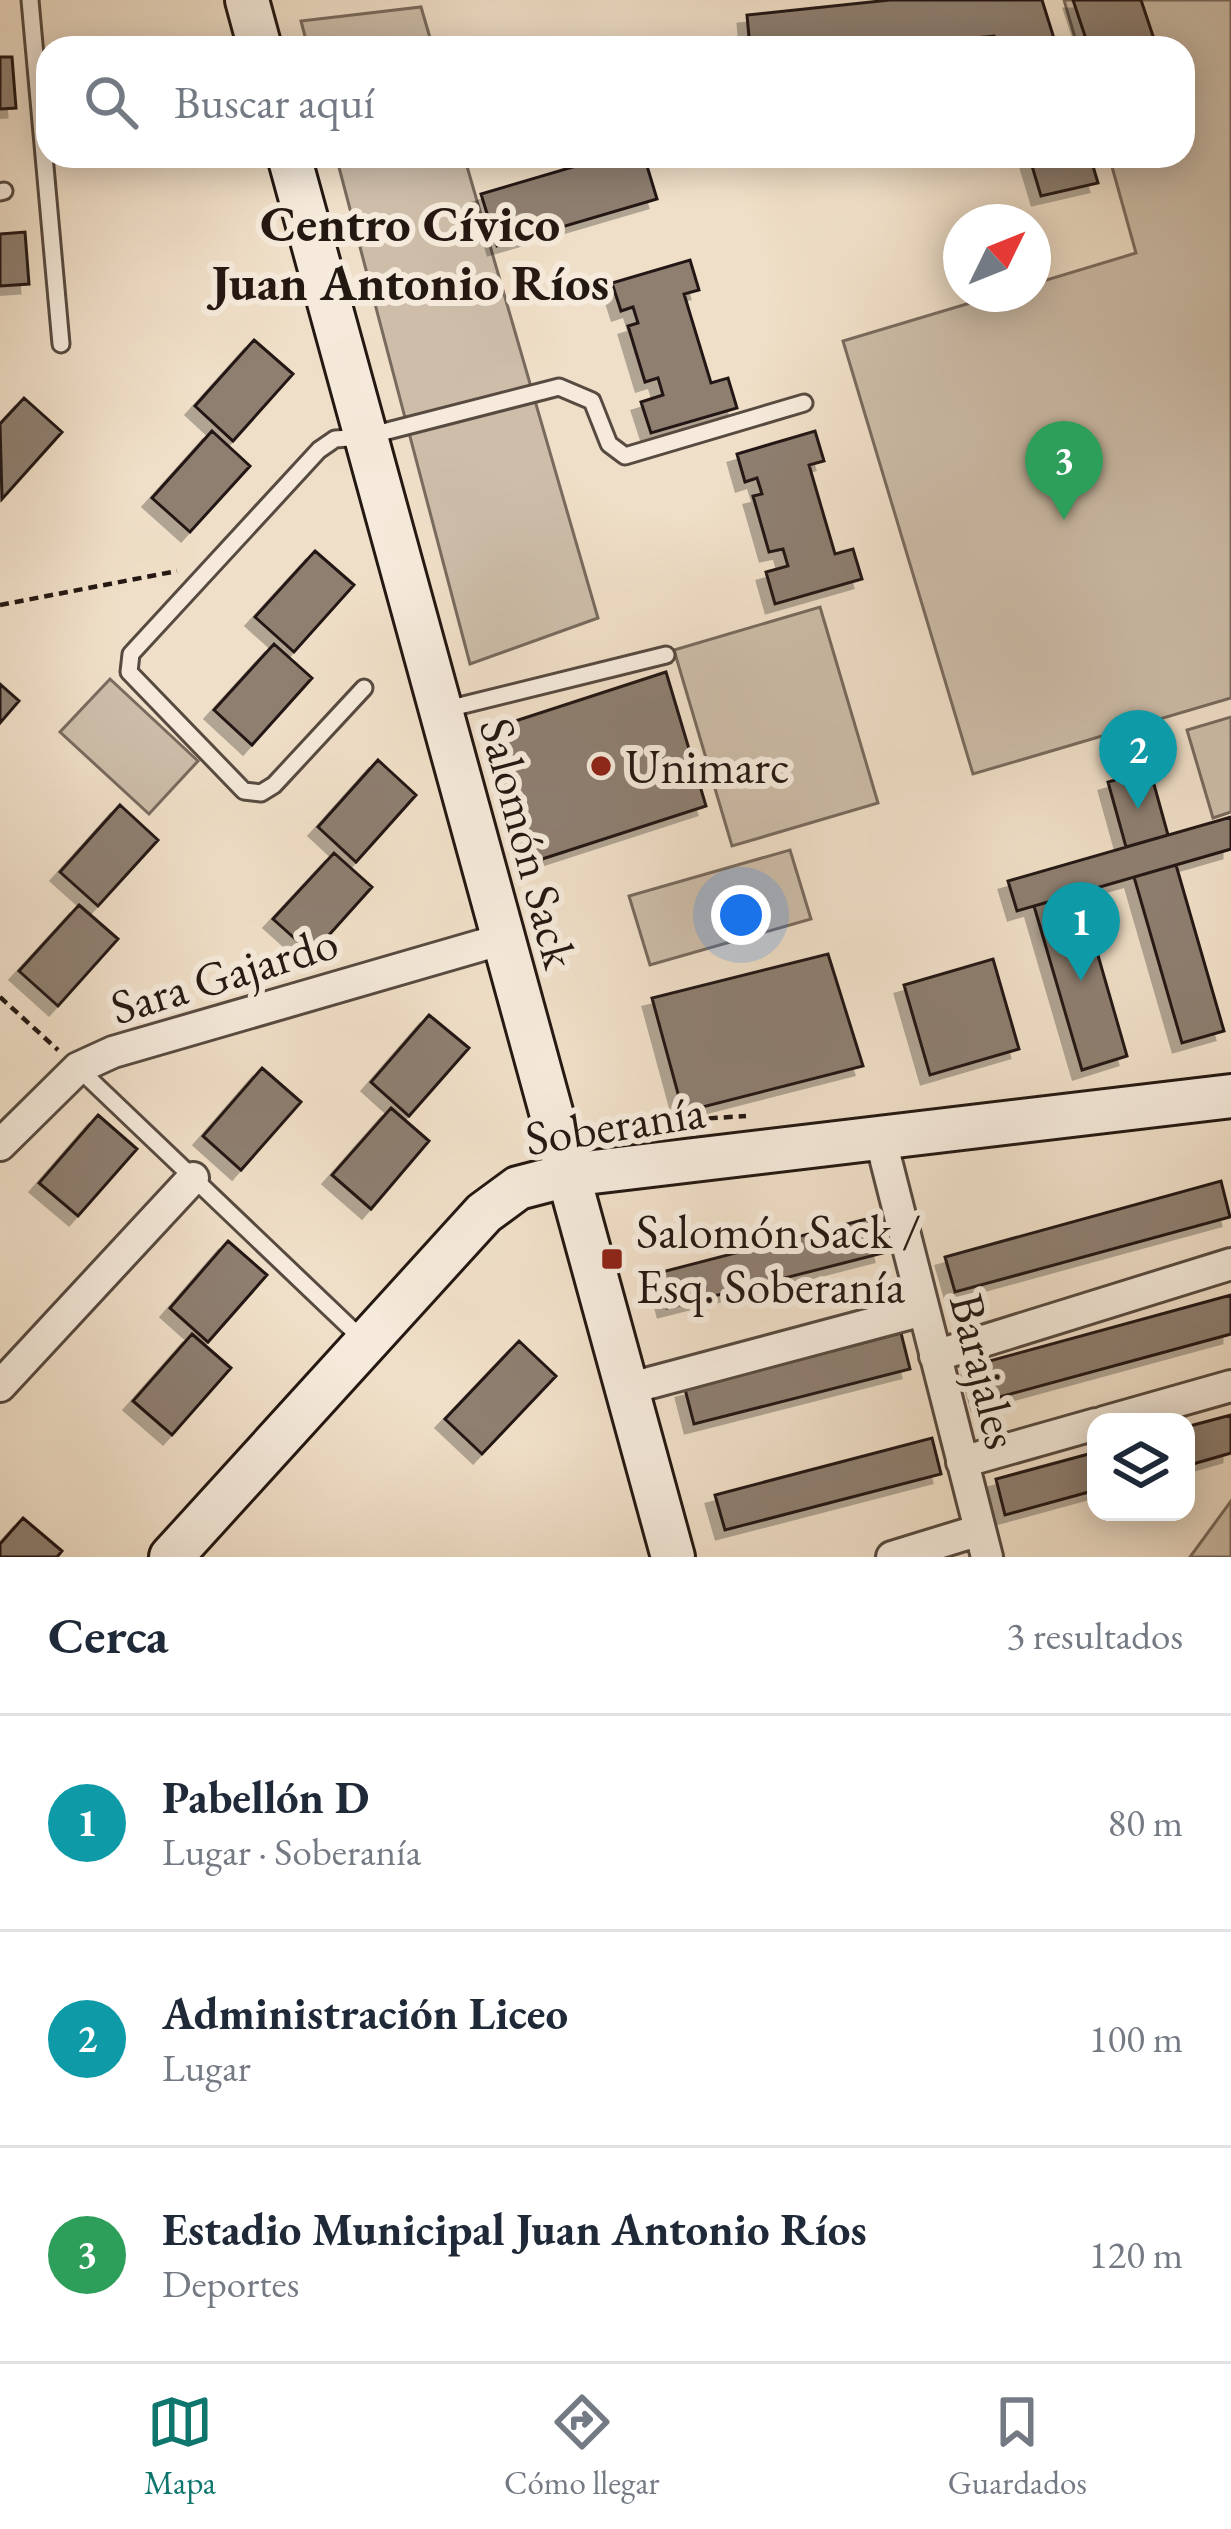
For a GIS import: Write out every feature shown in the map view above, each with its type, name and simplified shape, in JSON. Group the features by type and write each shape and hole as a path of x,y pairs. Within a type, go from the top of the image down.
{"main road":[{"path":"247,0 257,36"},
{"name":"Salomón Sack","path":"292,168 674,1557"},
{"name":"Soberanía","path":"171,1557 495,1202 563,1155 880,1137 1231,1096"}],"street":[{"name":"Sara Gajardo","path":"0,1145 77,1068 113,1052 503,939"},
{"name":"Barajales","path":"880,1137 983,1544"},
{"path":"0,1386 193,1178"},
{"path":"935,1356 1231,1264"},
{"path":"627,1389 923,1310"},
{"path":"1135,1413 1231,1386"},
{"path":"962,1462 1087,1427"},
{"path":"892,1557 983,1544"}],"lane":[{"path":"30,0 36,67"},
{"path":"45,168 61,344"},
{"path":"364,688 274,785 261,793 244,791 129,672 131,654 335,439 364,437 559,387 592,401 609,445 625,456 804,403"},
{"path":"440,710 666,655"},
{"path":"77,1068 367,1344"}],"path":[{"path":"0,605 215,563"},
{"path":"0,997 77,1068"},
{"path":"563,1155 588,1126 752,1115"}],"shaded area":[{"path":"1064,0 1231,0 1231,698 973,774 843,341 943,311 1051,312 1051,279 1136,253 1112,168 1195,168 1195,36 1074,36"},
{"path":"421,7 429,36 305,36 301,21"},
{"path":"339,168 467,168 598,618 470,664"},
{"path":"820,607 878,803 732,846 674,650"},
{"path":"110,679 198,761 149,814 60,732"},
{"path":"1231,717 1231,812 1213,818 1187,730"},
{"path":"790,850 811,919 650,965 629,896"},
{"path":"1231,1501 1231,1557 1190,1557"}],"building":[{"path":"890,0 1042,0 1053,36 749,36 747,15"},
{"path":"1073,0 1141,0 1153,36 1085,36"},
{"path":"0,57 12,57 16,108 0,109"},
{"path":"569,168 648,168 657,199 497,246 481,194"},
{"path":"1033,168 1094,168 1098,183 1041,196"},
{"path":"25,232 29,284 0,286 0,234"},
{"path":"690,260 699,290 684,294 711,383 728,378 737,408 651,433 641,402 663,395 658,378 645,382 628,326 638,323 633,307 621,311 612,283"},
{"path":"254,340 293,374 233,441 195,406"},
{"path":"24,398 62,432 2,499 0,424"},
{"path":"212,431 250,466 190,532 152,498"},
{"path":"815,431 824,461 809,465 835,554 853,549 862,579 775,604 766,572 788,566 783,549 769,552 753,496 762,494 757,478 745,482 737,454"},
{"path":"315,551 354,585 294,652 255,617"},
{"path":"274,644 312,678 252,745 214,710"},
{"name":"Unimarc","path":"666,672 706,806 536,861 497,727"},
{"path":"0,684 19,701 0,723"},
{"path":"378,760 416,795 356,862 318,827"},
{"path":"1150,770 1168,835 1126,847 1108,782"},
{"path":"120,805 158,840 98,906 60,872"},
{"path":"1231,817 1231,849 1017,911 1008,881"},
{"path":"334,853 372,887 312,954 273,919"},
{"path":"1176,865 1224,1031 1182,1043 1134,877"},
{"path":"1080,893 1127,1056 1082,1070 1034,906"},
{"path":"79,905 118,939 58,1006 19,971"},
{"path":"828,954 863,1066 683,1112 652,998"},
{"path":"993,959 1019,1049 930,1075 904,985"},
{"path":"429,1015 469,1048 409,1116 371,1082"},
{"path":"262,1068 301,1102 241,1170 203,1136"},
{"path":"391,1108 429,1141 371,1209 332,1175"},
{"path":"98,1115 137,1149 78,1216 39,1183"},
{"path":"1221,1181 1230,1217 955,1292 945,1257"},
{"path":"874,1217 883,1253 667,1308 658,1273"},
{"path":"228,1241 267,1275 208,1342 170,1308"},
{"path":"1231,1295 1231,1334 981,1402 971,1366"},
{"path":"901,1333 910,1369 694,1424 685,1389"},
{"path":"192,1334 231,1368 172,1435 133,1401"},
{"path":"519,1341 556,1376 482,1454 445,1419"},
{"path":"1231,1415 1231,1453 1195,1463 1195,1425"},
{"path":"932,1438 941,1474 725,1530 715,1495"},
{"path":"1087,1454 1087,1492 1005,1515 996,1479"},
{"path":"23,1518 62,1551 57,1557 0,1557 0,1544"}],"place":[{"name":"Estadio Municipal Juan Antonio Ríos","path":"1064,520"},
{"name":"Unimarc","path":"601,766"},
{"name":"Administración Liceo","path":"1138,809"},
{"name":"Pabellón D","path":"1081,981"},
{"name":"Salomón Sack / Esq. Soberanía","path":"612,1259"}],"district":[{"name":"Centro Cívico Juan Antonio Ríos","path":"410,252"}]}
